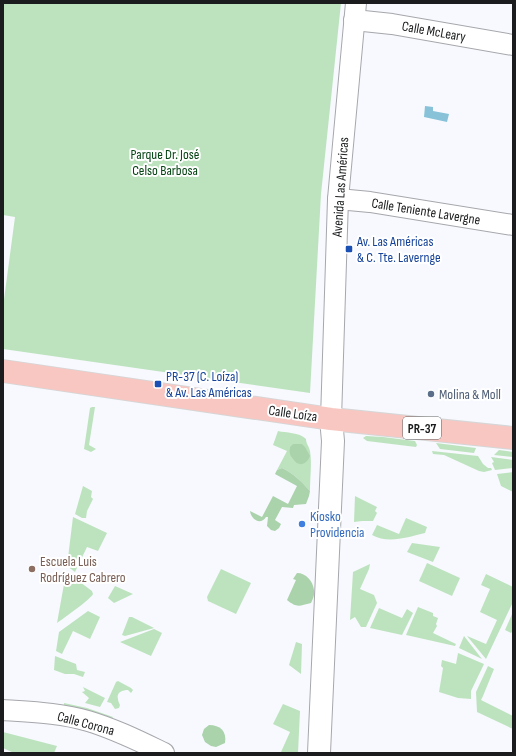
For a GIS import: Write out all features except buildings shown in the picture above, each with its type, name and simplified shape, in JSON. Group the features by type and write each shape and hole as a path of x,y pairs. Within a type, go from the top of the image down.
{"main road":[{"name":"Calle Loíza","path":"3,371 331,419 513,438"}],"street":[{"name":"Calle McLeary","path":"355,12 392,24 513,45"},
{"name":"Avenida Las Américas","path":"331,419 338,199 355,12"},
{"name":"Calle Teniente Lavergne","path":"338,199 370,202 513,225"},
{"path":"319,753 333,441 331,419"},
{"name":"Calle Corona","path":"3,710 49,713 87,721 124,734 164,753"}],"green space":[{"name":"Parque Dr. José Celso Barbosa","path":"3,3 341,3 321,194 310,393 3,349 3,307 15,217 3,215"},
{"path":"95,407 89,445 96,449 91,452 84,449 90,408"},
{"path":"278,431 296,434 306,439 311,456 310,491 290,472 282,468 277,470 287,451 273,445"},
{"path":"366,436 415,441 417,445 416,447 367,441 363,438"},
{"path":"436,443 476,448 474,453 440,449"},
{"path":"293,444 302,444 305,447 310,456 305,463 300,464 295,462 291,456 290,447"},
{"path":"499,450 513,452 513,457 494,455"},
{"path":"432,451 478,456 483,464 492,470 484,472 479,471 444,455 433,454"},
{"path":"491,457 513,460 513,468 495,470 492,463 494,462"},
{"path":"282,468 290,472 310,491 306,504 294,505 293,508 282,507 275,520 281,524 275,531 271,530 267,526 268,517 261,521 256,520 252,517 250,511 262,517 273,496 288,504 297,486 275,474 277,470"},
{"path":"513,472 513,492 501,486 497,474"},
{"path":"83,486 92,491 91,497 93,499 87,511 86,518 82,518 75,514"},
{"path":"355,496 377,507 375,511 377,513 373,521 354,522"},
{"path":"73,517 107,533 98,551 87,547 75,572 67,566"},
{"path":"406,518 427,527 425,533 405,538 391,539 378,538 372,535 377,525 399,534"},
{"path":"412,543 440,547 433,562 407,552"},
{"path":"427,563 460,578 452,596 419,581"},
{"path":"370,564 360,589 374,595 377,603 366,627 361,627 355,617 350,620 353,572"},
{"path":"221,569 251,583 236,614 208,601 207,597"},
{"path":"66,573 92,591 93,594 83,604 57,623"},
{"path":"297,573 306,576 312,584 314,593 311,603 298,606 287,600 296,580 293,579"},
{"path":"486,574 513,587 513,602 486,659 467,636 486,644 497,620 480,612 490,589 481,585"},
{"path":"115,586 133,594 114,603 108,598"},
{"path":"418,607 433,613 433,616 438,618 436,624 437,626 433,633 456,644 455,646 406,635"},
{"path":"379,608 402,618 407,609 413,613 402,635 370,628"},
{"path":"88,611 100,617 90,639 73,631 62,654 56,651 59,632"},
{"path":"513,612 513,630 511,633 505,630"},
{"path":"129,617 132,617 154,628 125,636 122,635"},
{"path":"154,629 162,633 151,656 120,642"},
{"path":"464,636 482,659 459,648"},
{"path":"296,642 302,644 301,674 289,665"},
{"path":"458,653 484,664 471,691 471,699 458,698 439,692 443,668 441,666 442,660 456,664"},
{"path":"55,656 76,664 77,670 85,672 83,677 74,674 65,674 54,670"},
{"path":"488,666 494,669 481,700 513,716 513,729 477,712 476,692"},
{"path":"118,681 133,690 131,693 128,690 119,693 118,701 120,705 119,708 115,709 111,703 107,702 116,682"},
{"path":"83,687 105,698 100,707 85,703 89,698 82,692 85,691"},
{"path":"64,703 87,708 113,717 112,719 64,705"},
{"path":"283,704 300,711 298,753 281,752 290,732 273,724"},
{"path":"209,725 216,726 224,732 225,743 216,747 205,742 202,735 204,729"},
{"path":"3,732 57,746 54,753 14,753 3,748"}],"water":[{"path":"425,106 433,107 433,111 449,114 447,122 424,117"}],"place":[{"name":"Av. Las Américas & C. Tte. Lavernge","path":"349,249"},
{"name":"PR-37 (C. Loíza) & Av. Las Américas","path":"158,384"},
{"name":"Molina & Moll","path":"431,394"},
{"name":"Kiosko Providencia","path":"302,524"},
{"name":"Escuela Luis Rodríguez Cabrero","path":"32,569"}]}
